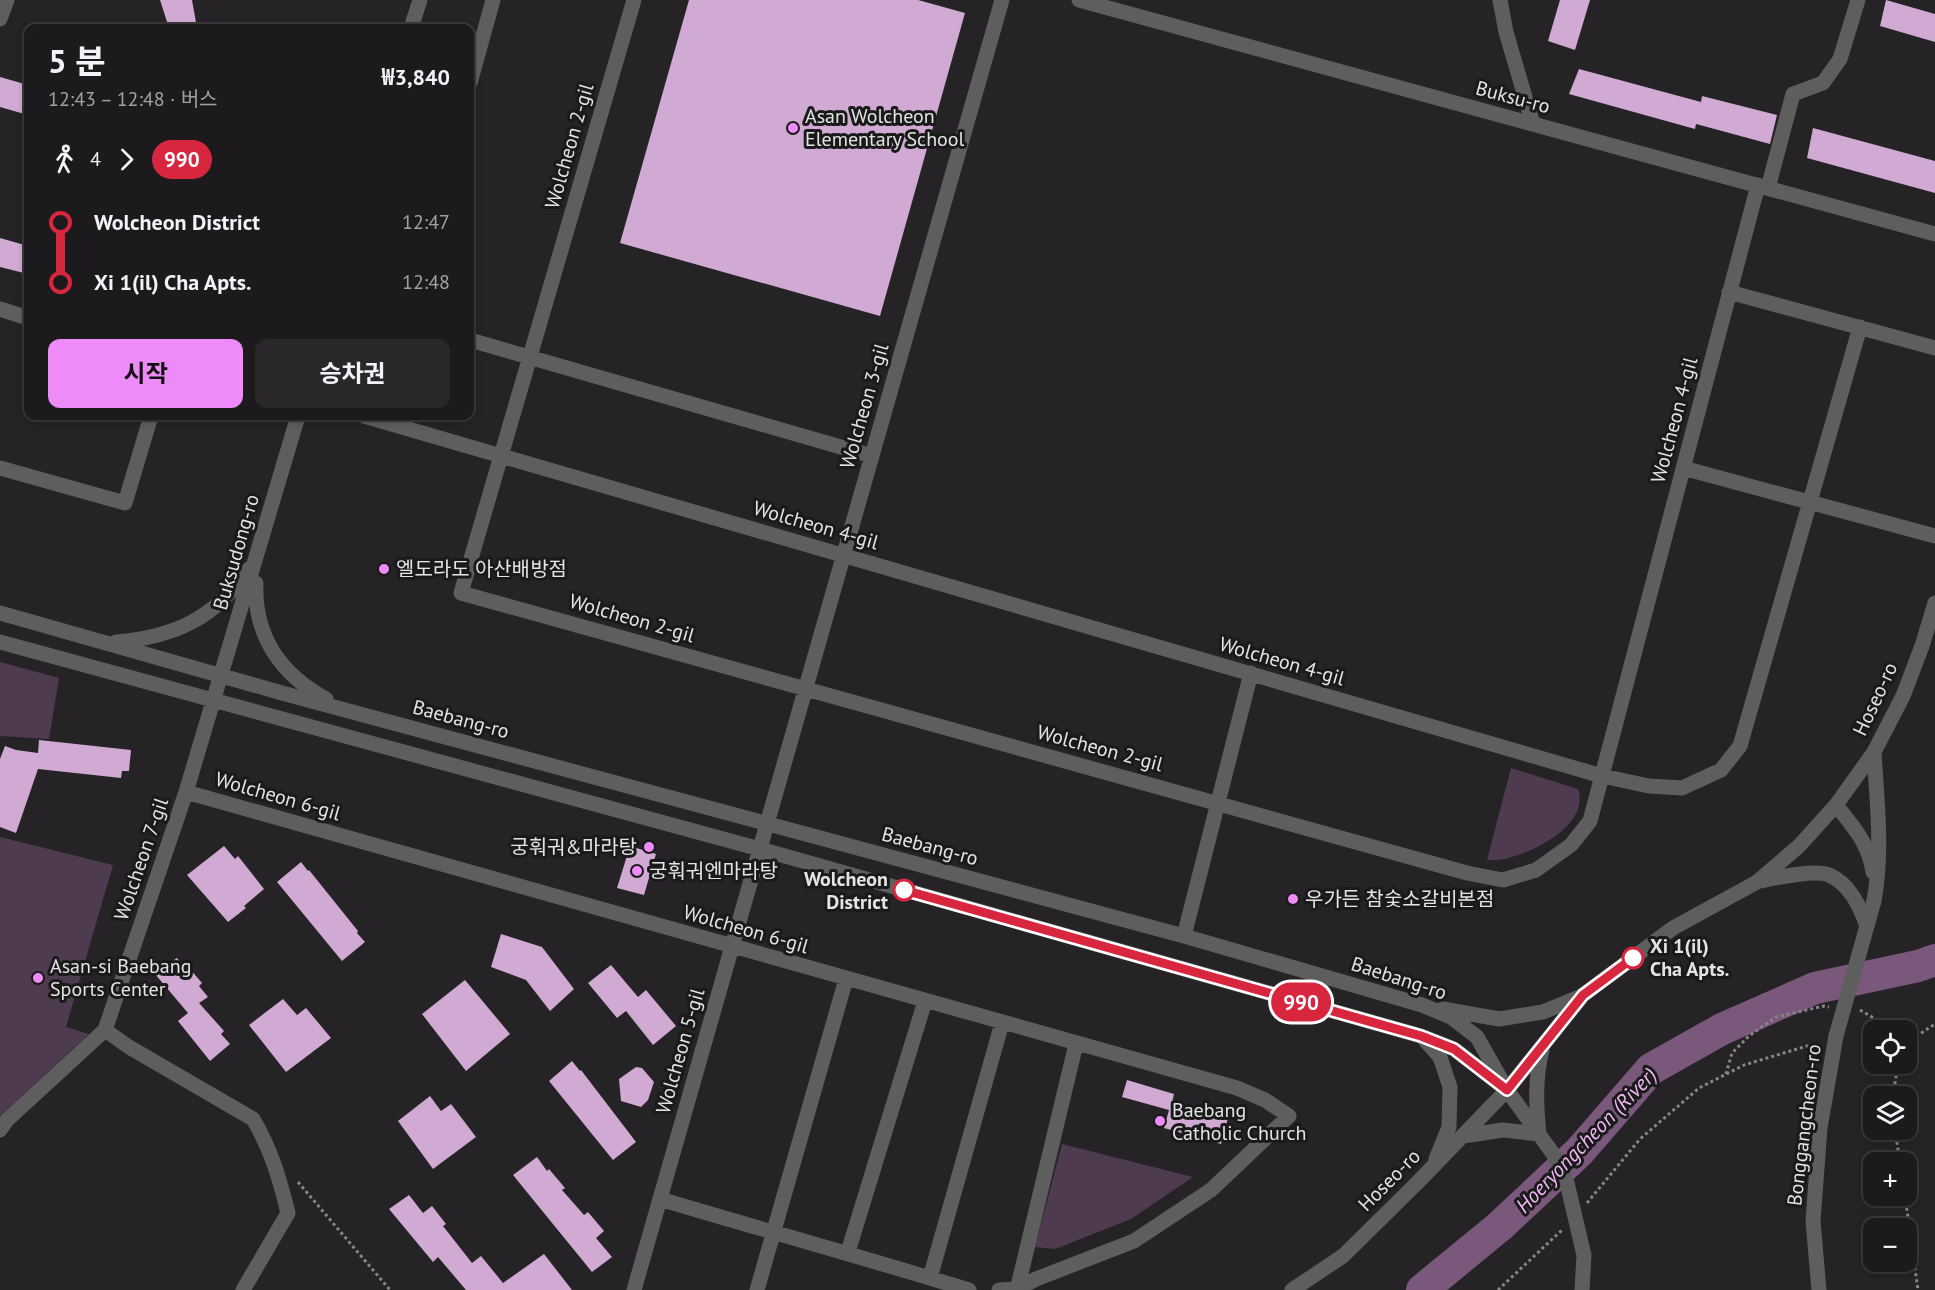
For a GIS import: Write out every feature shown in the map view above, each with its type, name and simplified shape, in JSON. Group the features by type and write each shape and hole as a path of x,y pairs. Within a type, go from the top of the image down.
{"street":[{"path":"0,19 7,0"},
{"path":"412,24 420,0"},
{"path":"474,69 493,0"},
{"name":"Wolcheon 2-gil","path":"634,0 461,592 1467,873 1503,880 1536,870 1572,845 1590,820 1602,776"},
{"name":"Wolcheon 3-gil","path":"767,824 1002,0"},
{"name":"Buksu-ro","path":"1079,0 1935,234"},
{"path":"1500,0 1506,32 1533,124"},
{"name":"Wolcheon 4-gil","path":"378,420 1602,776 1729,292 1793,94 1822,82 1840,59 1858,0"},
{"path":"1729,292 1935,348"},
{"path":"0,309 24,317"},
{"path":"1602,776 1649,786 1682,788 1721,770 1740,746 1860,327"},
{"path":"474,341 872,456"},
{"path":"0,468 125,503 150,420"},
{"name":"Buksudong-ro","path":"215,700 297,420"},
{"path":"1683,468 1935,536"},
{"path":"105,643 143,640 179,629 209,612 236,588 256,559"},
{"path":"256,559 255,602 263,636 281,664 309,689 347,710"},
{"name":"Hoseo-ro","path":"1757,882 1799,846 1836,805 1874,752 1903,696 1935,603"},
{"name":"Baebang-ro","path":"0,613 222,676 1185,936 1417,1004 1451,1017 1477,1037 1507,1090"},
{"path":"0,642 760,849 1421,1036 1454,1049 1507,1090 1554,1155 1568,1183 1584,1256 1581,1290"},
{"path":"1185,936 1251,674"},
{"name":"Wolcheon 7-gil","path":"105,1030 215,700"},
{"path":"1874,752 1880,848 1879,875 1874,902"},
{"name":"Wolcheon 6-gil","path":"186,792 1238,1088 1265,1100 1289,1116 1211,1190 1134,1241 1036,1279 1017,1289"},
{"path":"1836,805 1862,838 1871,858 1875,880 1874,902"},
{"name":"Wolcheon 5-gil","path":"634,1290 767,824"},
{"path":"1417,1004 1499,1019 1543,1012 1583,995 1673,928 1757,882 1794,874 1828,874 1851,892 1868,926"},
{"name":"Bonggangcheon-ro","path":"1819,1290 1813,1221 1820,1128 1835,1042 1874,902"},
{"path":"757,1290 846,979"},
{"name":"Hoseo-ro","path":"1292,1290 1343,1256 1433,1167 1507,1090 1583,995"},
{"path":"848,1252 925,1001"},
{"path":"930,1278 1002,1023"},
{"path":"0,1130 105,1030 129,1047 253,1119 277,1169 288,1213 243,1290"},
{"path":"1421,1036 1440,1057 1450,1087 1449,1126 1433,1167"},
{"path":"999,1290 1017,1289 1076,1044"},
{"path":"1539,1134 1536,1105 1537,1071 1543,1045"},
{"path":"1463,1136 1503,1130 1539,1134"},
{"path":"660,1199 772,1233 848,1252 969,1290"}],"path":[{"path":"1726,1074 1732,1053 1749,1036 1776,1017 1824,1006 1836,1007"},
{"path":"1860,1010 1877,1020"},
{"path":"1917,1036 1935,1024"},
{"path":"1498,1290 1573,1214 1640,1139 1699,1088 1744,1065 1807,1046 1835,1042"},
{"path":"294,1178 390,1290"},
{"path":"1906,1206 1918,1290"}],"shaded area":[{"path":"0,662 59,678 49,739 0,736"},
{"path":"1511,768 1578,789 1579,802 1576,814 1557,835 1544,843 1505,859 1487,860"},
{"path":"0,837 113,865 66,1027 89,1034 0,1116"},
{"path":"1062,1144 1193,1177 1131,1219 1055,1249 1035,1247"}],"building":[{"path":"160,0 192,0 196,24 168,24"},
{"name":"Asan Wolcheon Elementary School","path":"689,0 918,0 965,13 880,316 620,243"},
{"path":"1560,0 1590,0 1575,50 1548,41"},
{"path":"1886,0 1935,14 1935,42 1880,26"},
{"path":"1579,69 1701,102 1702,96 1777,115 1770,144 1696,124 1695,129 1569,94"},
{"path":"0,77 24,84 24,114 0,107"},
{"path":"1813,128 1935,161 1935,193 1807,158"},
{"path":"0,238 24,245 24,273 0,267"},
{"path":"39,740 131,750 129,771 122,771 121,778 38,769 16,833 0,827 0,759 5,746 38,753"},
{"path":"224,846 235,859 238,856 264,889 244,906 246,908 228,922 187,875"},
{"name":"궁훠궈엔마라탕","path":"630,846 656,854 644,895 617,888"},
{"path":"301,862 365,942 342,961 277,882"},
{"path":"501,934 542,947 574,989 550,1011 526,980 491,967"},
{"path":"177,958 186,970 189,968 202,983 199,986 208,997 199,1003 224,1031 221,1034 230,1044 210,1061 178,1021 188,1013 155,974"},
{"path":"611,965 638,997 646,990 676,1026 653,1045 626,1011 617,1018 588,983"},
{"path":"465,980 510,1034 466,1071 422,1014"},
{"path":"283,999 297,1015 306,1008 331,1038 286,1072 249,1025"},
{"path":"572,1061 636,1142 613,1160 549,1081"},
{"path":"636,1067 642,1068 654,1082 648,1100 641,1107 621,1101 619,1079"},
{"path":"1127,1080 1174,1094 1172,1103 1228,1118 1221,1144 1164,1128 1169,1110 1122,1097"},
{"path":"430,1096 441,1111 451,1104 476,1137 433,1169 398,1121"},
{"path":"537,1157 547,1171 549,1169 565,1188 562,1190 584,1215 588,1212 604,1231 596,1238 612,1257 592,1272 513,1175"},
{"path":"409,1195 423,1213 432,1206 446,1224 443,1226 472,1263 481,1256 503,1283 544,1254 572,1290 466,1290 438,1257 433,1262 389,1209"}],"waterway":[{"name":"Hoeryongcheon (River)","path":"1422,1290 1500,1226 1579,1152 1651,1069 1722,1029 1815,988 1918,966 1935,960"}],"bus line":[{"name":"990","path":"904,890 1421,1036 1454,1049 1507,1090 1583,995 1633,958"}],"place":[{"name":"Asan Wolcheon Elementary School","path":"793,128"},
{"name":"엘도라도 아산배방점","path":"384,569"},
{"name":"궁훠궈&마라탕","path":"649,847"},
{"name":"궁훠궈엔마라탕","path":"637,871"},
{"name":"Wolcheon District","path":"904,890"},
{"name":"우가든 참숯소갈비본점","path":"1293,899"},
{"name":"Xi 1(il) Cha Apts.","path":"1633,958"},
{"name":"Asan-si Baebang Sports Center","path":"38,978"},
{"name":"Baebang Catholic Church","path":"1160,1121"}]}
